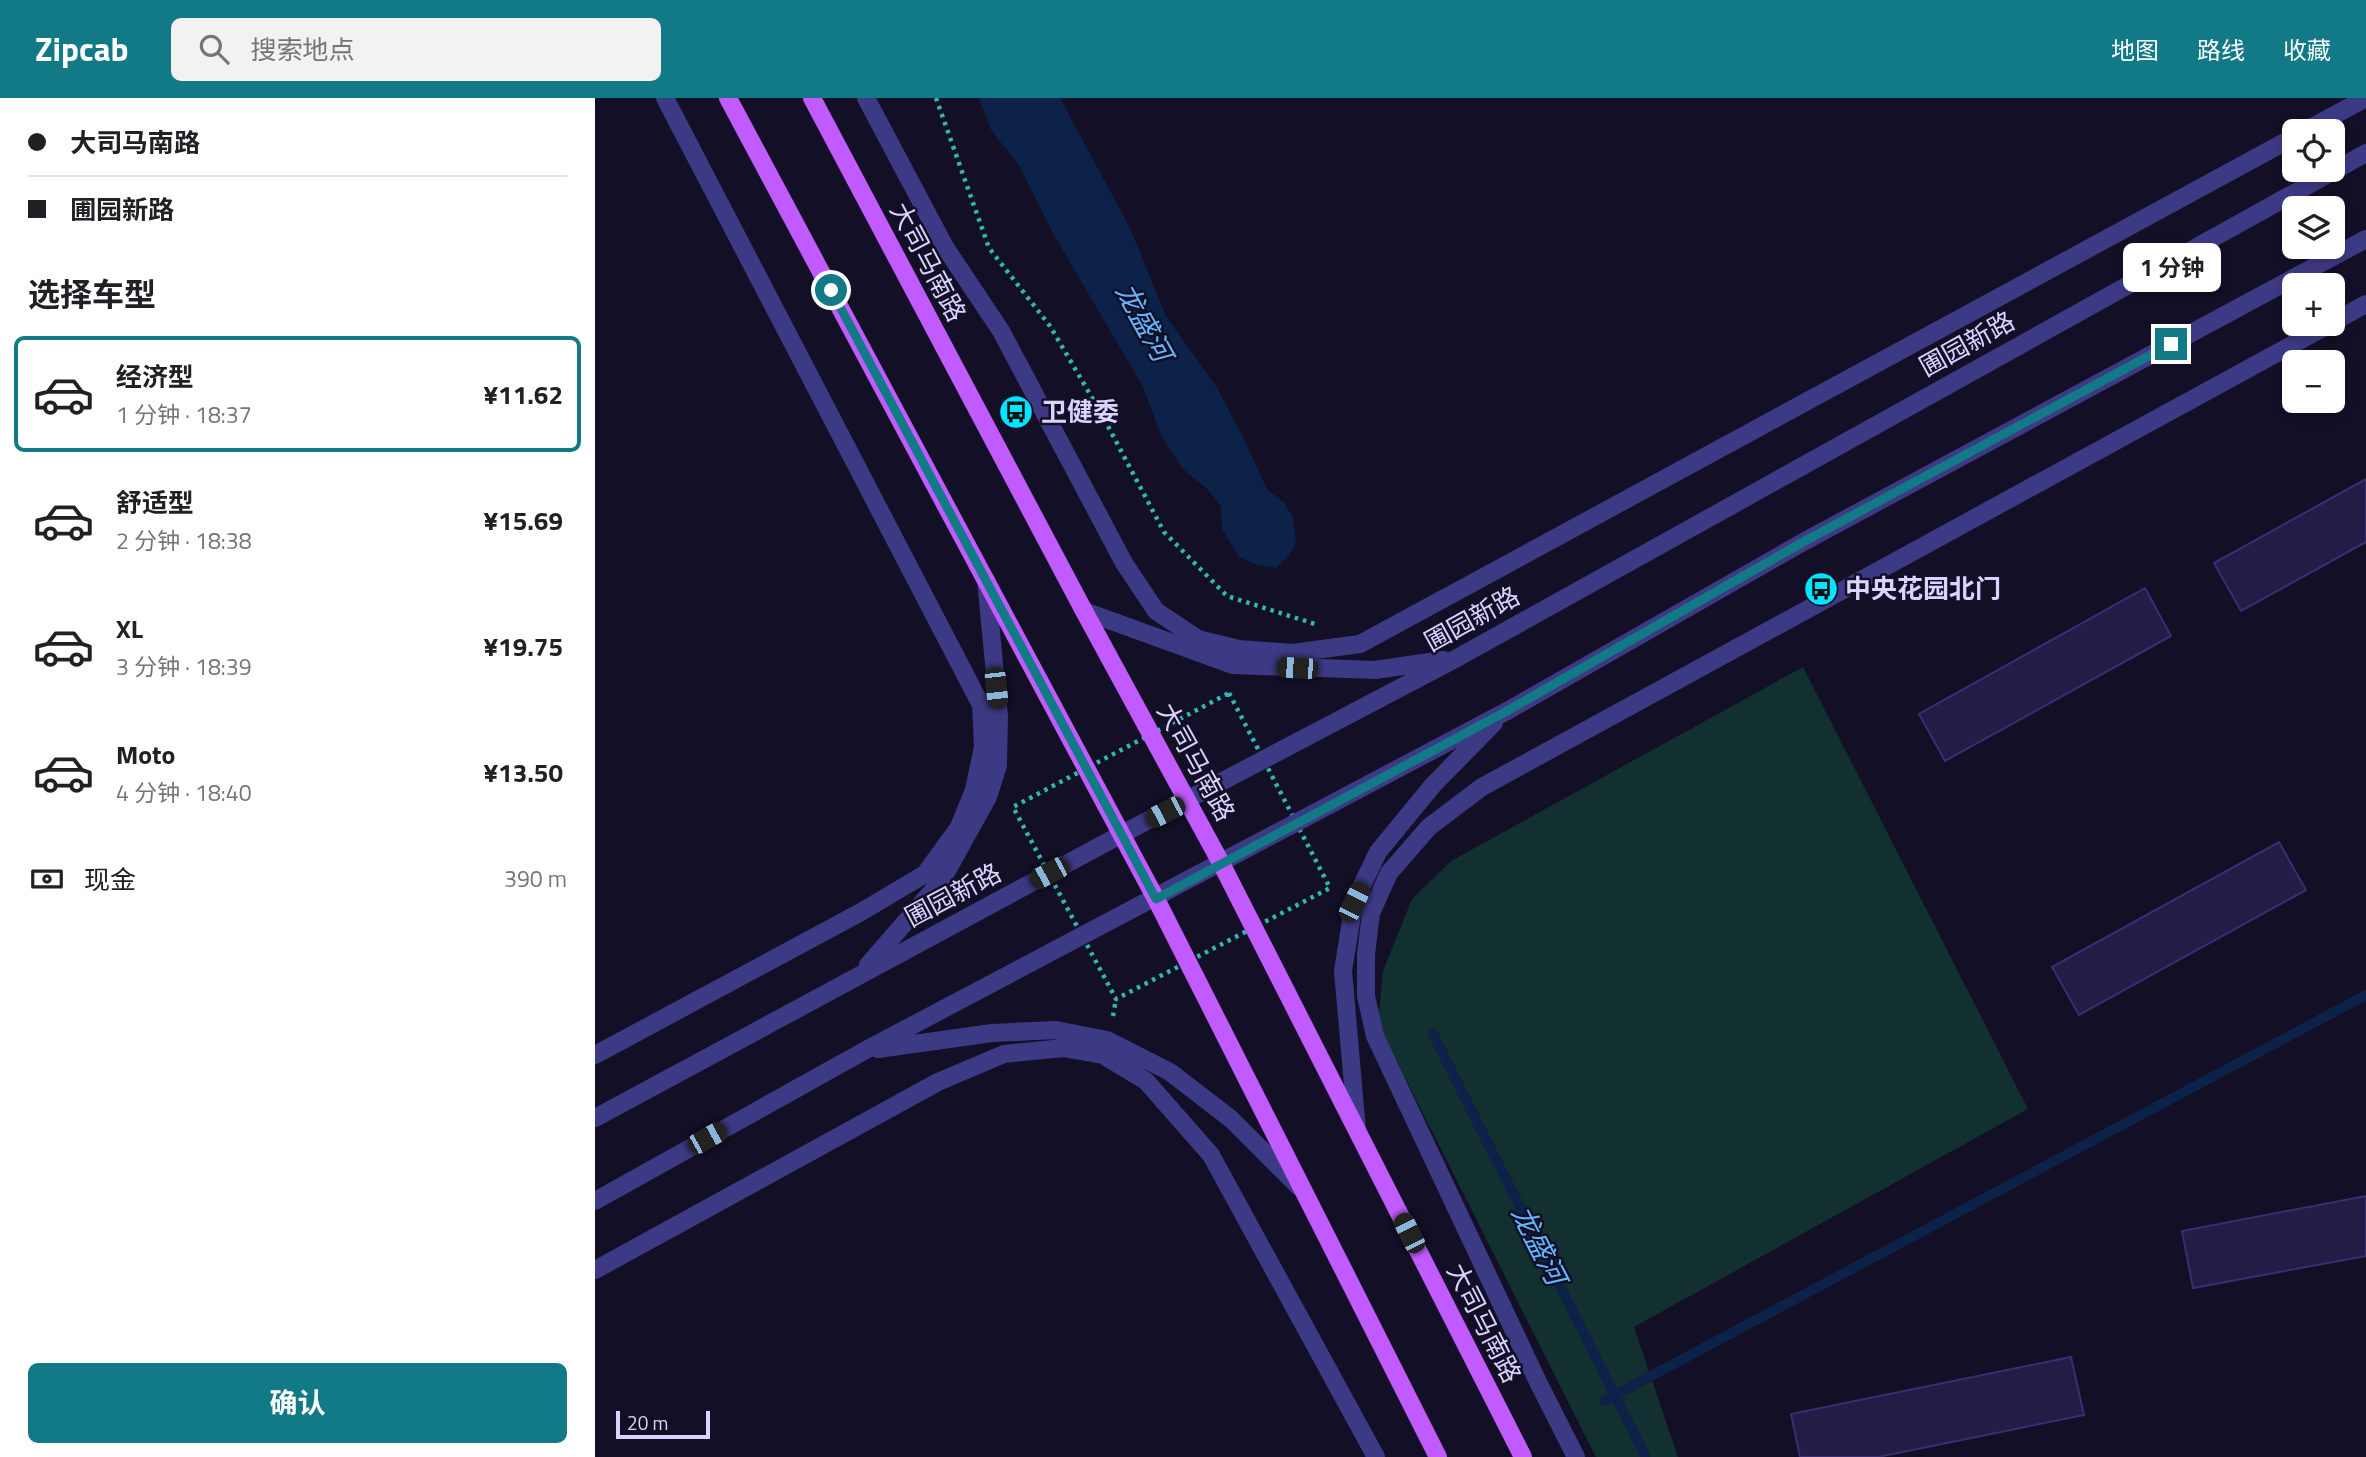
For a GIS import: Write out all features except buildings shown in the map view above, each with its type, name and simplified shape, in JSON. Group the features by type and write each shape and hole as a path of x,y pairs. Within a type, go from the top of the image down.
{"main road":[{"path":"728,98 1156,899 1438,1457"},
{"name":"大司马南路","path":"811,98 1221,863 1523,1457"}],"street":[{"path":"595,1055 861,912 925,874 958,827 974,790 983,747 981,705 665,98"},
{"path":"866,98 945,247 1001,331 1123,563 1156,611 1198,639 1239,649 1292,653 1360,644 2282,144"},
{"path":"2327,119 2366,98"},
{"name":"圃园新路","path":"595,1118 1122,834 1457,658 2366,153"},
{"path":"595,1201 865,1051 1507,711 1805,541 2366,239"},
{"path":"2345,315 2366,304"},
{"path":"1576,1457 1532,1370 1375,1036 1366,996 1366,954 1371,913 1389,873 1429,827 1482,787 2307,336"},
{"path":"858,975 942,880 988,797 998,765 999,716 985,578"},
{"path":"1084,611 1233,665 1375,670 1457,658"},
{"path":"1358,1133 1343,971 1354,902 1378,852 1433,785 1507,711"},
{"path":"865,1051 992,1032 1056,1030 1107,1040 1170,1072 1231,1119 1304,1192"},
{"path":"595,1270 938,1082 1005,1054 1063,1048 1104,1055 1146,1081 1211,1156 1376,1457"}],"path":[{"path":"936,98 989,248 1049,326 1101,413 1164,532 1227,596 1322,626"},
{"path":"1229,693 1329,888 1116,999 1013,807 1087,768 1229,693"}],"green space":[{"path":"1803,667 2028,1109 1634,1327 1678,1457 1596,1457 1378,1024 1383,971 1412,899 1451,861"}],"water":[{"path":"979,98 1060,98 1130,228 1166,316 1216,386 1267,489 1284,503 1293,517 1296,544 1276,568 1258,565 1239,557 1222,529 1221,506 1207,489 1182,468 1161,435 1143,387 1054,235 1019,165 991,130"}],"waterway":[{"path":"1604,1401 2366,995"},
{"name":"龙盛河","path":"1433,1034 1646,1457"}],"place":[{"name":"卫健委","path":"1016,412"},
{"name":"中央花园北门","path":"1821,589"}],"route":[{"path":"831,290 1156,899 1507,711 1805,541 2171,344"}]}
